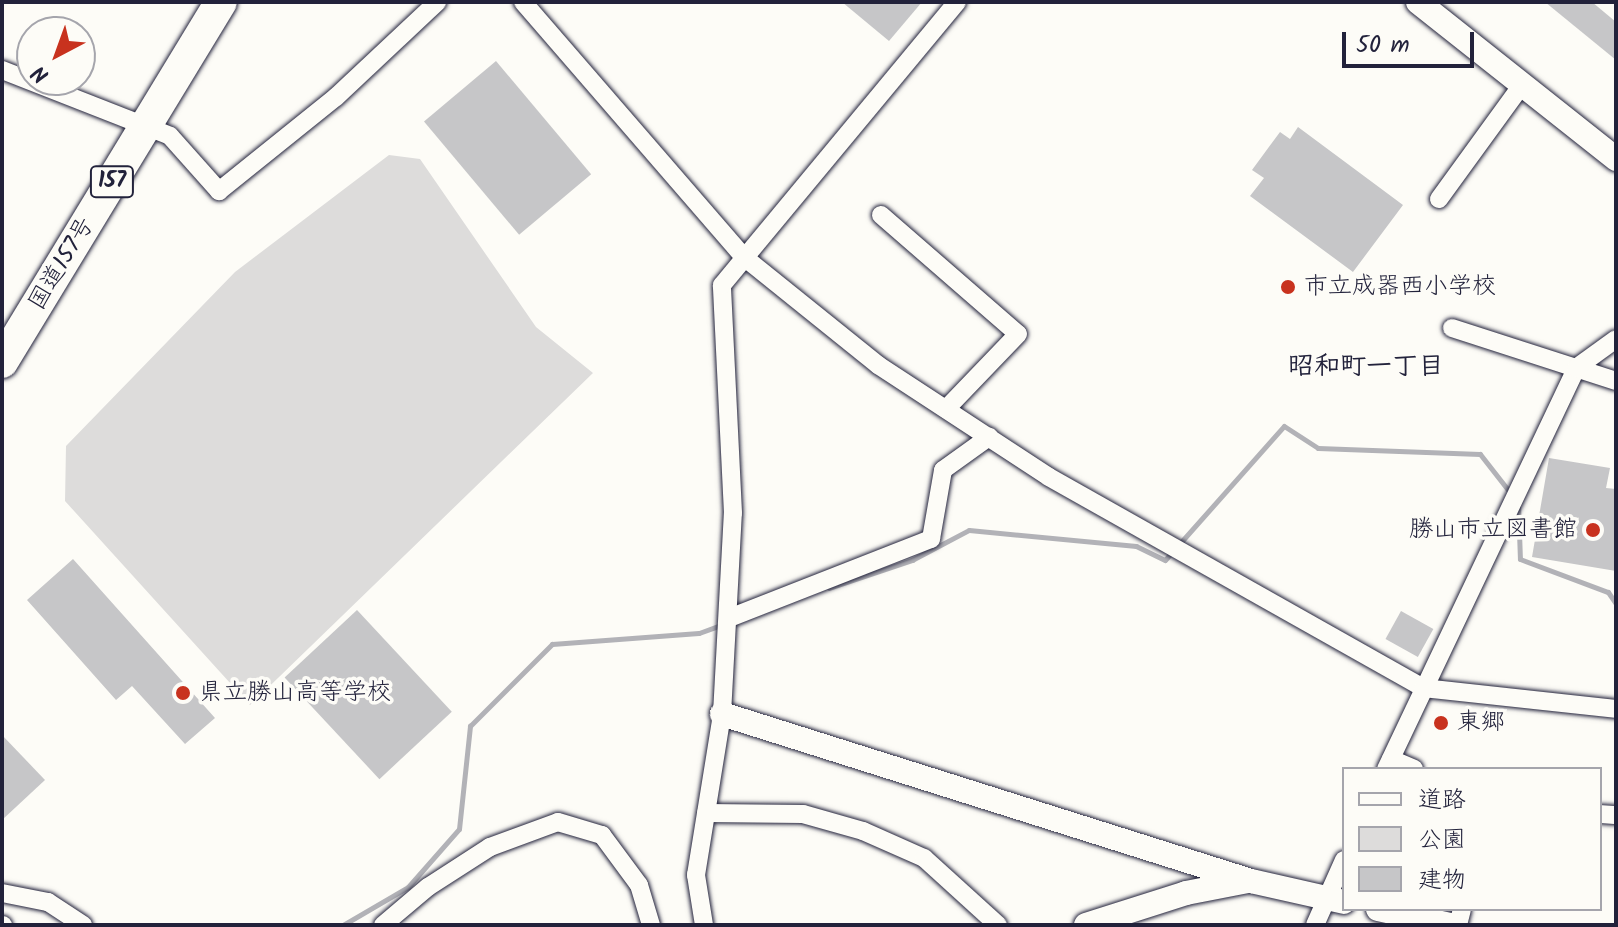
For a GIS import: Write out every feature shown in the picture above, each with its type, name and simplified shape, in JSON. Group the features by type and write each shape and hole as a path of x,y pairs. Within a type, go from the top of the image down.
{"highway":[{"name":"国道157号","path":"2,362 138,120 197,2"},
{"name":"国道157号","path":"2,324 221,2"}],"street":[{"path":"2,70 138,120 170,136 219,191 336,97 437,2"},
{"path":"523,2 745,258 878,365 1049,477 1423,688 1615,705"},
{"path":"704,925 696,875 722,714 733,513 722,285 957,2"},
{"path":"1418,2 1616,159"},
{"path":"1439,199 1521,86"},
{"path":"881,215 1018,334 946,409"},
{"path":"1452,328 1616,381"},
{"path":"1389,764 1576,368 1616,339"},
{"path":"729,618 931,539 943,470 989,437"},
{"path":"722,714 1251,881 1336,900"},
{"path":"706,813 803,814 863,831 924,858 998,925"},
{"path":"383,925 428,887 490,847 558,822 602,835 639,885 651,925"},
{"path":"1315,925 1336,900 1342,870"},
{"path":"1086,925 1186,893 1251,881"},
{"path":"2,893 48,902 83,925"},
{"path":"1387,911 1451,925"}],"green space":[{"path":"389,155 420,159 536,327 593,373 250,705 65,501 66,446 235,272"}],"building":[{"path":"842,2 922,2 889,41"},
{"path":"1545,2 1592,2 1616,22 1616,60"},
{"path":"496,61 591,174 519,235 424,121"},
{"path":"1298,127 1403,205 1353,272 1250,196 1264,178 1252,170 1280,132 1290,139"},
{"path":"1549,458 1610,468 1606,488 1616,489 1616,571 1532,557"},
{"path":"73,559 215,718 185,744 132,686 116,700 27,600"},
{"path":"357,610 452,712 379,779 285,678"},
{"path":"1401,611 1433,629 1418,657 1385,639"},
{"path":"2,735 45,780 2,820"}],"waterway":[{"path":"829,588 912,560 969,530 1136,546 1165,560 1284,426 1318,448 1480,454 1512,495"},
{"path":"1518,503 1520,559 1608,592 1616,604"},
{"path":"343,925 408,887 459,829 470,726 552,644 699,633 721,625"}],"place":[{"name":"市立成器西小学校","path":"1288,287"},
{"name":"勝山市立図書館","path":"1593,530"},
{"name":"県立勝山高等学校","path":"183,693"},
{"name":"東郷","path":"1441,723"}],"district":[{"name":"昭和町一丁目","path":"1366,368"}]}
